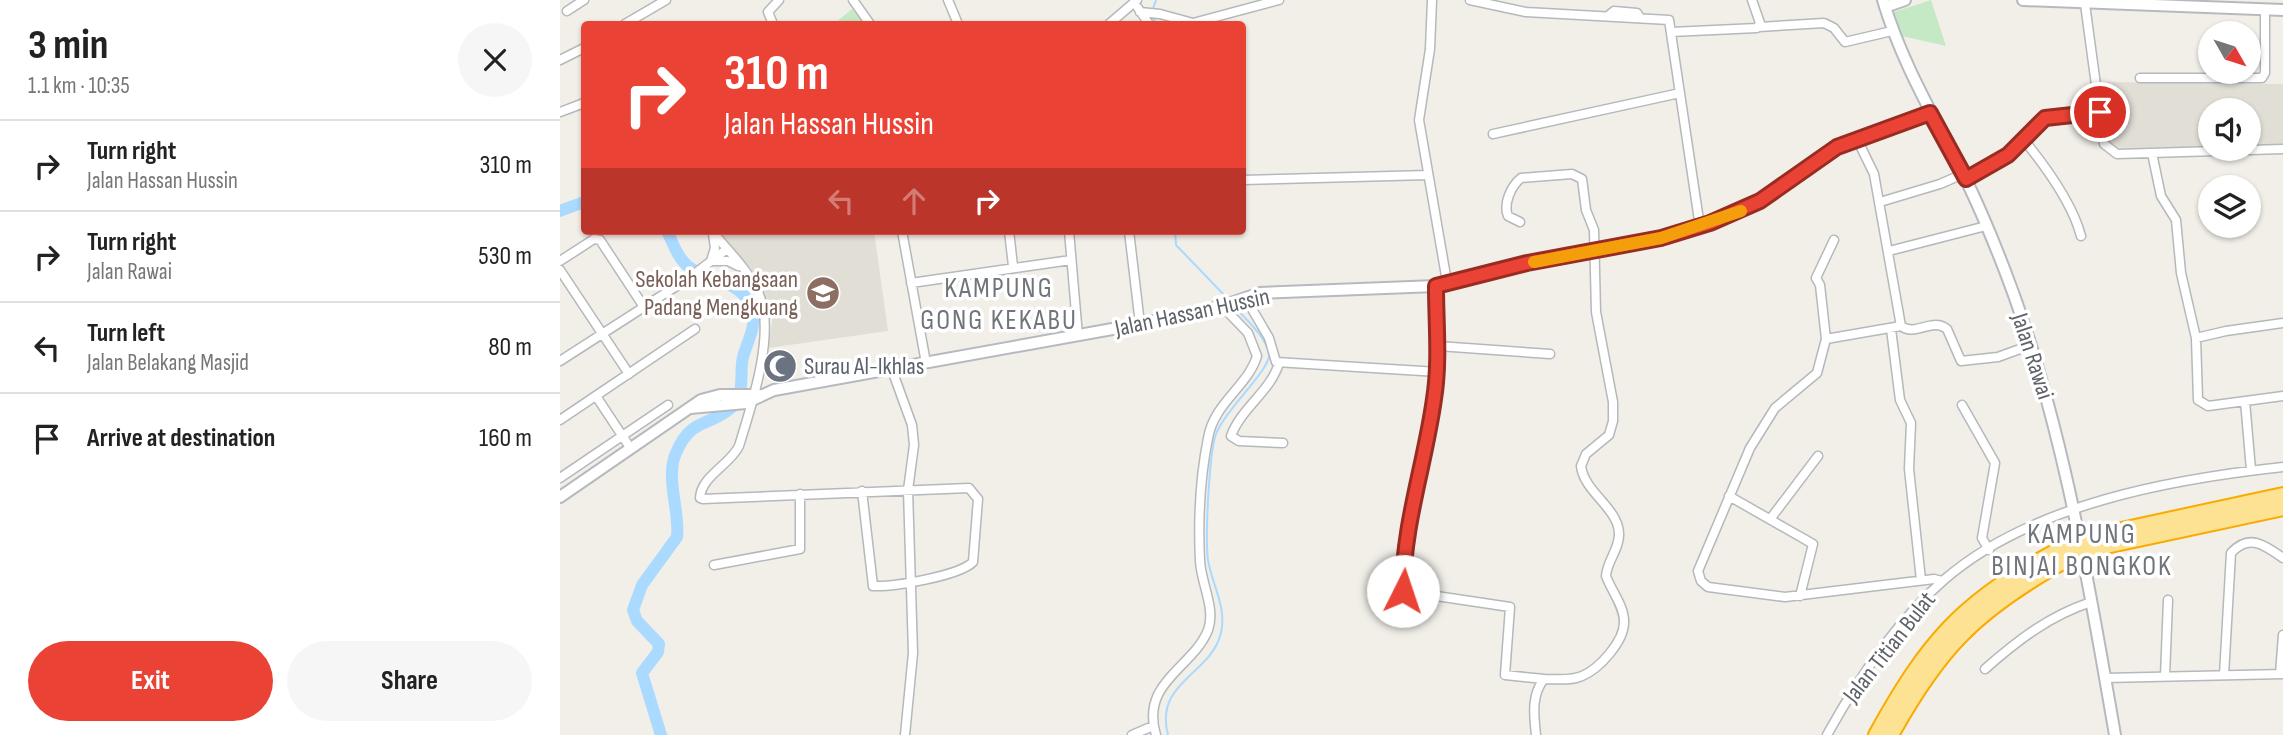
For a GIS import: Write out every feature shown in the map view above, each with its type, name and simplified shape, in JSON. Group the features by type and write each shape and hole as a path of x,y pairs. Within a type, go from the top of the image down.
{"highway":[{"path":"1876,735 1907,679 1947,628 1981,596 2057,558 2105,540 2283,495"},
{"path":"2105,540 2283,508"},
{"path":"1891,735 1918,686 1957,638 1990,607 2057,558"}],"street":[{"path":"567,11 584,0"},
{"path":"630,21 666,0"},
{"path":"772,21 768,12 779,0"},
{"path":"853,0 868,21"},
{"path":"948,0 957,21"},
{"path":"1200,21 1279,0"},
{"path":"1432,0 1430,49 1419,120 1442,284 1438,372 1425,453 1411,504 1402,590 1406,594 1510,607 1505,675 1544,680 1573,679 1590,671 1611,651 1624,626 1623,616 1606,576 1619,541 1618,526 1586,482 1581,466 1589,450 1609,435 1613,421 1613,402 1596,312 1594,230 1585,206 1582,179 1577,175 1526,177 1518,180 1512,188 1506,214 1520,222"},
{"path":"1470,0 1526,12 1609,15 1614,11 1669,20 1699,227"},
{"path":"1752,0 1757,28"},
{"path":"1884,4 1905,0"},
{"path":"2023,0 2085,4 2236,4 2265,10 2283,10"},
{"path":"1113,21 1136,1 1148,21"},
{"name":"Jalan Rawai","path":"1884,4 1892,31 1986,226 2031,345 2055,431 2091,602 2115,735"},
{"path":"2085,4 2104,144 2118,153 2283,149"},
{"path":"2140,78 2262,78 2265,73 2265,10"},
{"path":"1143,12 1160,13 1186,21"},
{"path":"1671,32 1824,23 1834,28 1845,42 1892,31"},
{"path":"560,60 581,50"},
{"path":"1493,134 1680,93"},
{"path":"560,112 581,104"},
{"path":"1880,202 1964,176 2008,155 2045,118 2100,112"},
{"name":"Jalan Hassan Hussin","path":"560,496 701,400 752,397 774,390 1078,336 1224,306 1260,293 1442,284 1596,249 1645,242 1699,227 1760,201 1822,156 1857,139 1930,113"},
{"path":"1857,139 1874,174 1901,326"},
{"path":"2024,140 2047,171 2077,222 2081,236"},
{"path":"2152,153 2161,196 2176,220 2181,273 2196,338 2198,400 2208,406 2283,396"},
{"path":"1246,180 1428,175"},
{"path":"1889,251 1986,226"},
{"path":"710,262 715,248 713,235"},
{"path":"715,235 745,271 760,295 764,316 752,397 735,455 707,481 700,498 862,491 969,488 978,499 975,556 971,565 910,582 872,585 862,491"},
{"path":"903,235 926,363"},
{"path":"1009,235 1013,266"},
{"path":"1069,235 1078,336"},
{"path":"1129,235 1140,324"},
{"path":"560,261 594,239 600,240 644,307"},
{"path":"1835,240 1816,278 1820,285 1826,340 1817,373 1779,404 1764,423 1698,566 1701,581 1714,589 1754,596 1800,596 1921,580 1942,581"},
{"path":"560,361 689,278 727,249"},
{"path":"911,283 1013,266 1071,260"},
{"path":"710,262 728,261 745,271"},
{"path":"560,270 629,374"},
{"path":"1241,299 1269,338 1277,362 1276,374 1243,414 1231,436 1234,441 1283,443"},
{"path":"1156,735 1153,726 1158,696 1164,682 1209,629 1210,611 1200,554 1200,494 1208,435 1226,398 1257,356 1248,333 1224,306"},
{"path":"2196,338 2283,323"},
{"path":"1826,340 1901,326 1910,330 1942,325 1949,332 1961,361 1998,357 2031,345"},
{"path":"560,420 695,329"},
{"path":"1891,329 1900,400 1911,423 1909,470 1921,580"},
{"path":"1438,346 1550,354"},
{"path":"1277,362 1438,372"},
{"path":"892,370 912,425 913,467 908,490 913,653 905,735"},
{"path":"596,396 631,449"},
{"path":"2245,401 2251,470"},
{"path":"560,478 668,405"},
{"path":"1962,405 1995,463 1982,538 1989,550"},
{"path":"1771,518 1818,456"},
{"name":"Jalan Titian Bulat","path":"1827,735 1887,642 1942,581 2023,530 2072,510 2138,491 2251,470 2283,467"},
{"path":"714,565 800,549 800,494"},
{"path":"1729,496 1813,544 1800,596"},
{"path":"2224,675 2231,553 2251,540 2283,558"},
{"path":"2165,676 2168,600"},
{"path":"1985,669 2034,628 2065,611 2091,602"},
{"path":"2105,678 2282,674 2283,635"},
{"path":"1536,735 1536,693 1544,680"},
{"path":"1132,735 1153,726"}],"shaded area":[{"path":"2099,82 2283,84 2283,145 2261,146 2261,98 2198,98 2198,147 2114,148 2108,142"},
{"name":"Sekolah Kebangsaan Padang Mengkuang","path":"722,235 875,235 888,331 768,348 773,315 752,270"}],"green space":[{"path":"1931,0 1946,46 1902,36 1894,12"},
{"path":"852,9 862,21 838,21"}],"waterway":[{"path":"1153,9 1156,0"},
{"path":"560,211 581,203"},
{"path":"661,735 642,673 658,652 659,644 637,621 633,610 642,585 677,537 672,483 676,453 688,433 724,413 736,402 741,390 743,357 753,319 746,297 732,286 697,272 685,264 669,235"},
{"path":"1175,235 1176,245 1228,299"},
{"path":"1168,735 1166,717 1169,702 1176,690 1207,659 1221,633 1221,605 1207,549 1209,480 1215,437 1219,427 1268,361 1267,347 1260,334 1234,306"}],"slow traffic":[{"path":"1534,262 1645,242 1741,211"}],"place":[{"name":"Sekolah Kebangsaan Padang Mengkuang","path":"823,293"},
{"name":"Surau Al-Ikhlas","path":"780,366"}],"district":[{"name":"KAMPUNG GONG KEKABU","path":"999,303"},
{"name":"KAMPUNG BINJAI BONGKOK","path":"2082,549"}],"route":[{"path":"1403,591 1411,504 1425,453 1438,372 1436,286 1527,263 1645,242 1710,223 1760,201 1837,147 1930,113 1966,179 2008,155 2045,118 2100,112"}]}
